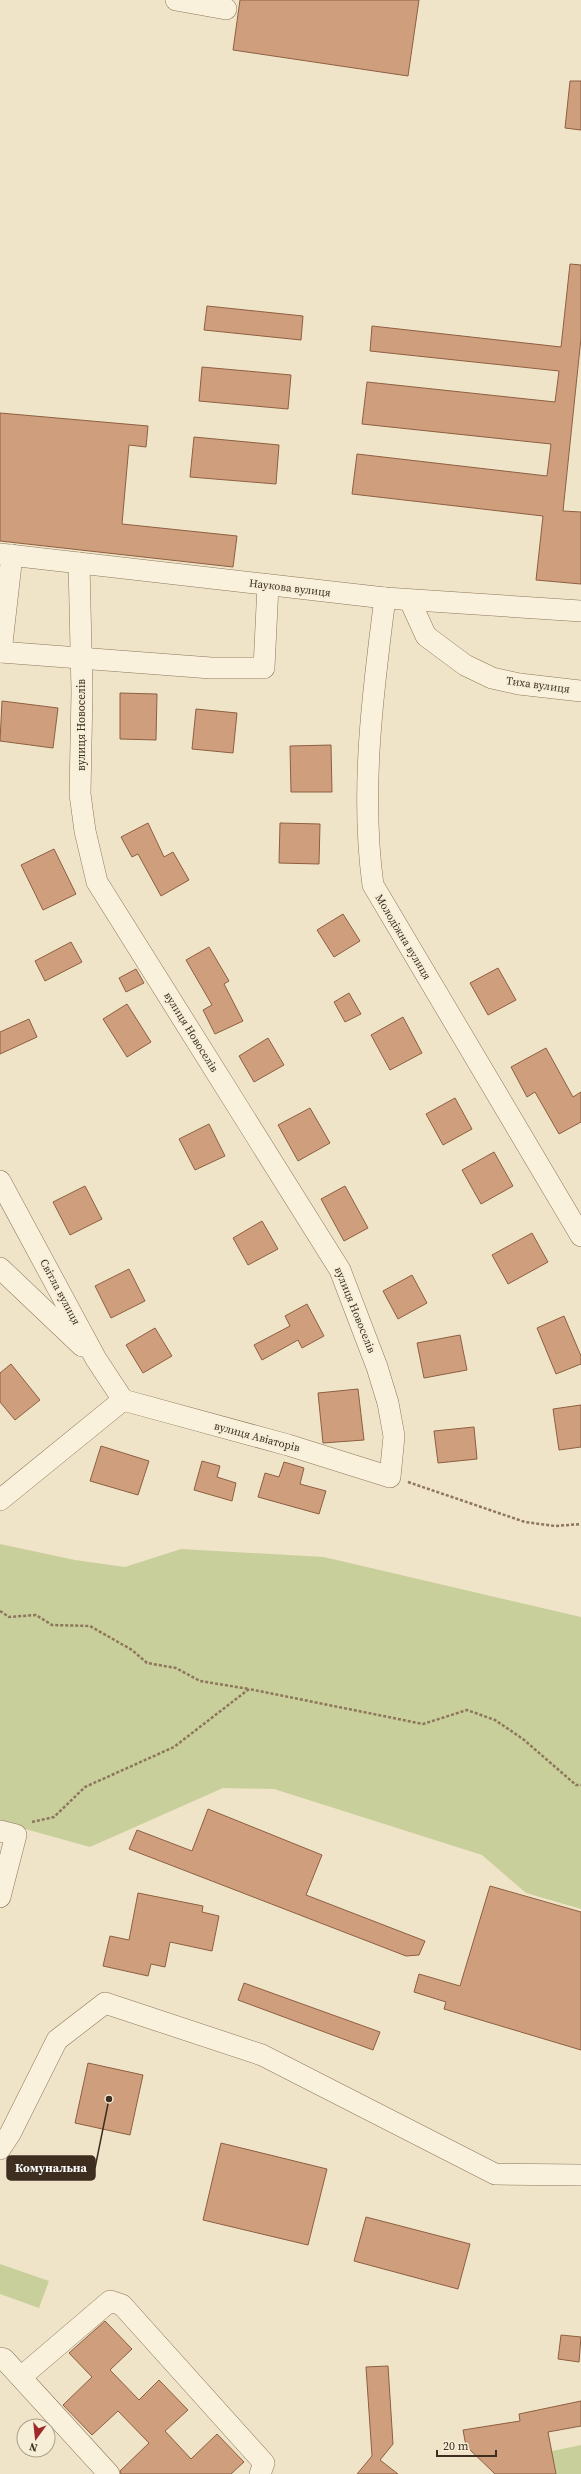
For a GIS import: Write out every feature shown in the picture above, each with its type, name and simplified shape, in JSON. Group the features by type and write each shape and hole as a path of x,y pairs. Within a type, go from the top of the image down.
{"street":[{"path":"176,0 226,9"},
{"path":"6,554 1,652 211,668 264,668 268,585"},
{"name":"Наукова вулиця","path":"6,554 385,598 581,611"},
{"name":"вулиця Новоселів","path":"79,563 80,659 82,691 80,794 85,831 97,882 340,1270 377,1367 388,1403 394,1436 390,1477"},
{"name":"Молодіжна вулиця","path":"385,598 372,693 368,826 373,885 581,1236"},
{"name":"Тиха вулиця","path":"410,600 426,636 464,665 492,678 519,684 581,691"},
{"name":"Світла вулиця","path":"0,1181 96,1359 123,1400"},
{"path":"0,1268 96,1359"},
{"path":"0,1500 123,1400"},
{"name":"вулиця Авіаторів","path":"123,1400 288,1445 390,1477"},
{"path":"0,1831 16,1835 0,1897"},
{"path":"3,2139 57,2040 105,2003 262,2055 495,2174 581,2175"},
{"path":"20,2377 110,2301 122,2305 264,2463 260,2474"},
{"path":"0,2358 4,2359 109,2474"}],"path":[{"path":"390,1477 428,1488 525,1522 555,1526 581,1524"},
{"path":"0,1611 9,1617 36,1615 52,1625 90,1626 132,1650 147,1663 176,1668 200,1681 249,1689 424,1724 467,1710 495,1720 523,1739 576,1785 581,1785"},
{"path":"31,1823 54,1817 86,1787 174,1747 249,1689"}],"green space":[{"path":"0,1544 75,1560 125,1567 181,1549 324,1557 581,1617 581,1909 526,1893 482,1855 274,1789 223,1788 90,1847 0,1822"},
{"path":"0,2264 49,2281 39,2308 0,2294"},
{"path":"581,2445 581,2474 556,2474 552,2451"}],"building":[{"path":"240,0 419,0 408,76 233,50"},
{"path":"570,81 581,81 581,130 565,128"},
{"path":"570,264 581,265 581,338 563,511 581,512 581,584 536,580 543,516 352,494 357,454 547,476 551,444 362,424 367,382 555,402 559,371 370,351 372,326 561,347"},
{"path":"207,306 303,316 301,340 204,330"},
{"path":"202,367 291,375 288,409 199,401"},
{"path":"0,413 148,426 146,447 129,445 122,524 237,536 233,567 0,541"},
{"path":"194,437 279,445 276,484 190,477"},
{"path":"120,693 157,694 156,740 120,739"},
{"path":"2,701 58,708 53,748 0,741"},
{"path":"196,709 237,713 233,753 192,749"},
{"path":"331,745 332,792 291,792 290,746"},
{"path":"148,823 164,857 173,852 189,880 161,896 138,854 132,857 121,837"},
{"path":"280,823 320,824 319,864 279,863"},
{"path":"54,849 76,894 43,910 21,865"},
{"path":"343,914 360,941 334,957 317,930"},
{"path":"71,942 82,962 45,981 35,961"},
{"path":"209,947 229,981 224,984 243,1021 215,1034 203,1010 212,1005 186,960"},
{"path":"498,968 516,1000 488,1015 470,983"},
{"path":"136,969 144,983 126,992 119,978"},
{"path":"349,993 361,1014 345,1022 334,1002"},
{"path":"127,1004 151,1042 127,1057 103,1019"},
{"path":"403,1017 422,1053 390,1070 371,1035"},
{"path":"29,1019 37,1037 0,1054 0,1032"},
{"path":"268,1038 284,1065 254,1082 239,1056"},
{"path":"546,1048 573,1097 581,1092 581,1122 559,1134 535,1092 527,1097 511,1067"},
{"path":"455,1098 472,1129 443,1145 426,1114"},
{"path":"310,1108 330,1143 298,1161 278,1125"},
{"path":"209,1124 225,1156 195,1170 179,1139"},
{"path":"494,1152 513,1186 481,1204 462,1170"},
{"path":"85,1186 102,1219 70,1235 53,1202"},
{"path":"345,1186 368,1228 344,1241 321,1199"},
{"path":"262,1221 278,1249 248,1265 233,1238"},
{"path":"532,1233 548,1262 508,1284 492,1255"},
{"path":"129,1269 145,1301 111,1318 95,1286"},
{"path":"412,1275 427,1303 398,1319 383,1291"},
{"path":"307,1304 324,1336 302,1348 298,1340 262,1360 254,1345 290,1326 285,1316"},
{"path":"564,1316 581,1356 581,1364 556,1374 537,1328"},
{"path":"155,1328 172,1356 143,1373 126,1345"},
{"path":"460,1335 467,1370 424,1378 417,1343"},
{"path":"11,1364 40,1400 15,1420 0,1402 0,1373"},
{"path":"358,1389 364,1440 323,1443 318,1393"},
{"path":"581,1405 581,1447 559,1450 553,1409"},
{"path":"474,1427 477,1459 438,1463 434,1431"},
{"path":"101,1446 149,1461 138,1495 90,1481"},
{"path":"202,1461 220,1466 217,1477 236,1483 232,1501 194,1490"},
{"path":"284,1462 304,1468 300,1484 326,1491 319,1514 258,1497 265,1473 279,1477"},
{"path":"208,1809 322,1855 306,1895 425,1941 419,1955 406,1956 129,1849 137,1830 192,1851"},
{"path":"490,1886 581,1912 581,2050 444,2009 446,2002 414,1992 419,1974 460,1986"},
{"path":"138,1893 203,1906 202,1912 219,1916 212,1951 170,1942 165,1967 151,1964 148,1976 103,1966 110,1936 129,1940"},
{"path":"244,1983 380,2032 373,2050 238,2000"},
{"path":"88,2063 143,2075 130,2135 75,2123"},
{"path":"221,2143 327,2169 308,2245 203,2220"},
{"path":"366,2217 470,2244 458,2289 354,2261"},
{"path":"105,2321 132,2349 110,2370 139,2400 159,2380 188,2410 165,2431 191,2459 217,2434 244,2462 231,2474 121,2474 120,2471 149,2443 118,2411 92,2435 63,2405 92,2377 69,2353"},
{"path":"561,2335 581,2337 579,2362 558,2359"},
{"path":"388,2366 393,2444 380,2460 398,2474 357,2474 372,2456 366,2367"},
{"path":"581,2401 581,2426 548,2432 556,2474 495,2474 466,2446 463,2430 520,2421 519,2414"}],"place":[{"name":"Комунальна","path":"109,2099"}]}
